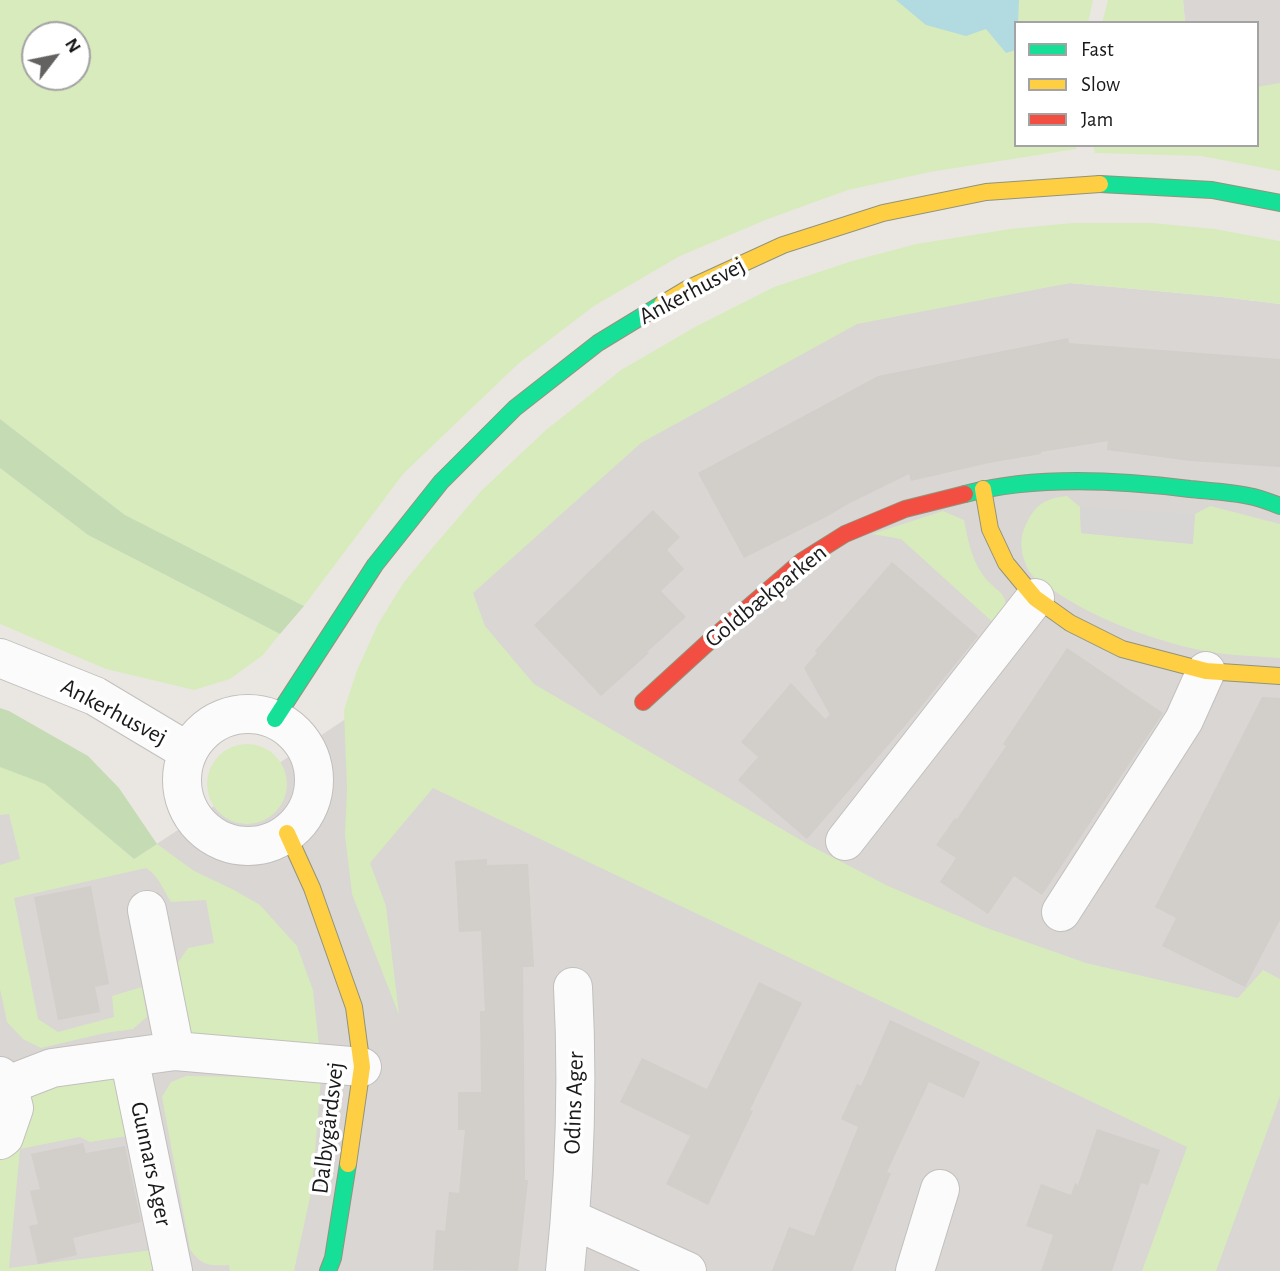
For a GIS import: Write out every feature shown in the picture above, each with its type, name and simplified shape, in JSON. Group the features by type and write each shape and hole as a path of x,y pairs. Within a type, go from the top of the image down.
{"street":[{"name":"Ankerhusvej","path":"275,719 375,565 441,482 515,408 598,343 687,289 783,245 883,212 986,192 1091,184 1212,190 1280,202"},
{"name":"Goldbækparken","path":"643,702 713,637 802,561 845,534 905,509 983,489 1035,483 1085,482 1152,484 1252,496 1280,506"},
{"path":"983,489 990,529 1006,563 1035,598 1070,623 1122,649 1206,671 1280,676"},
{"path":"845,841 1035,598"},
{"name":"Ankerhusvej","path":"0,658 95,696 187,751"},
{"path":"1061,912 1184,720 1206,671"},
{"path":"235,714 256,714 275,719 292,730 304,745 312,763 314,783 310,802 301,819 287,833 268,843 246,846 225,842 205,831 191,814 183,794 181,772 187,751 199,734 215,722 235,714"},
{"name":"Dalbygårdsvej","path":"287,833 312,888 354,1007 362,1067 333,1258 328,1271"},
{"path":"147,910 174,1051"},
{"name":"Odins Ager","path":"565,1271 571,1219 576,1051 573,987"},
{"path":"0,1140 5,1137 14,1108 4,1081 52,1068 174,1051 362,1067"},
{"name":"Gunnars Ager","path":"130,1057 173,1271"},
{"path":"915,1271 940,1189"},
{"path":"571,1219 687,1271"}],"shaded area":[{"path":"1183,0 1280,0 1280,171 1259,147 1259,21 1185,21"},
{"path":"1070,283 1280,304 1280,1271 0,1271 0,767 45,784 134,859 394,687 487,559 638,429 856,319"},
{"path":"1080,507 1195,514 1193,544 1081,533"}],"green space":[{"path":"0,0 1093,0 1088,21 1014,21 1014,147 1076,149 930,172 848,190 768,219 680,256 594,306 518,364 404,473 304,606 125,515 0,419"},
{"path":"1108,0 1183,0 1185,21 1103,21"},
{"path":"1280,83 1280,171 1201,156 1095,153 1094,147 1259,147 1259,87"},
{"path":"1072,223 1152,223 1215,229 1280,241 1280,304 1070,283 857,324 641,443 473,593 485,626 534,684 809,845 888,886 984,927 1086,963 1238,998 1263,970 1280,979 1280,1096 1216,1271 1142,1271 1187,1147 433,788 370,863 386,906 399,1015 352,894 345,835 347,790 344,710 357,670 378,624 404,582 482,490 546,430 621,370 695,327 774,287 852,261 916,244 1010,229"},
{"path":"0,419 125,515 304,606 280,634 88,535 0,468"},
{"path":"0,468 88,535 280,634 263,655 230,679 194,690 106,669 0,624"},
{"path":"1067,496 1080,507 1081,533 1192,544 1195,514 1210,506 1280,524 1280,658 1212,652 1154,638 1102,617 1039,581 1027,568 1022,535 1032,514 1040,505 1045,501"},
{"path":"943,511 964,520 977,566 1004,598 1008,611 997,626 901,539 872,534"},
{"path":"0,708 88,756 119,788 157,844 134,859 45,784 0,767"},
{"path":"247,744 262,747 275,756 284,769 287,784 284,799 275,812 262,821 247,824 232,821 219,812 210,799 207,784 210,769 219,756 232,747"},
{"path":"0,767 45,784 134,859 157,844 194,871 260,905 297,946 313,990 319,1046 197,1042 181,1025 177,964 188,948 214,943 206,900 171,902 158,879 146,868 14,898 38,1019 58,1032 114,1017 112,996 142,987 147,1017 133,1029 41,1048 23,1039 7,1022 0,989 0,865 20,859 9,814 0,815"},
{"path":"186,1076 321,1078 312,1188 294,1271 230,1271 229,1265 202,1262 190,1249 162,1097 171,1082"},
{"path":"117,1079 134,1135 90,1142 80,1137 20,1149 9,1268 153,1250 154,1266 150,1271 0,1271 0,1157 27,1106 34,1095 50,1084"}],"water":[{"path":"896,0 1019,0 1018,21 1014,21 1014,51 1006,53 986,29 966,36 926,25"}],"building":[{"path":"1068,338 1069,343 1280,359 1280,467 1191,461 1107,450 1108,441 1041,452 911,481 909,474 744,558 698,473 878,376"},
{"path":"653,510 680,537 667,550 684,569 661,591 686,617 601,696 534,625"},
{"path":"892,562 978,636 916,713 807,839 738,780 758,757 741,742 791,683 825,719 830,715 804,668 817,653 815,651"},
{"path":"1067,648 1163,713 1042,895 1014,876 988,914 940,882 956,858 936,845 955,818 957,819 1006,746 1003,744"},
{"path":"1262,697 1280,698 1280,920 1245,987 1162,946 1176,918 1155,907"},
{"path":"487,859 487,865 528,864 534,967 523,967 525,1180 528,1180 518,1271 433,1270 436,1230 445,1231 449,1192 459,1193 465,1130 458,1130 458,1092 481,1092 480,1011 485,1011 481,931 459,932 455,861"},
{"path":"91,886 109,984 95,987 100,1012 58,1020 34,897"},
{"path":"759,982 802,1003 708,1205 666,1184 690,1136 620,1102 642,1058 707,1089"},
{"path":"890,1020 980,1062 964,1098 929,1082 887,1172 891,1173 852,1271 772,1271 789,1227 814,1236 858,1127 841,1119 857,1084 861,1086"},
{"path":"1097,1129 1160,1150 1148,1185 1141,1183 1112,1271 1041,1271 1053,1235 1026,1226 1041,1184 1071,1195 1075,1183 1078,1185"},
{"path":"83,1143 86,1153 125,1146 141,1222 73,1238 77,1255 38,1264 29,1226 38,1224 30,1191 40,1189 31,1154"}],"traffic: fast":[{"path":"1100,184 1212,190 1280,203"},
{"path":"275,719 375,565 441,482 515,408 598,343 662,304"},
{"path":"965,494 1020,484 1106,482 1235,494 1280,506"},
{"path":"328,1271 333,1258 348,1164"}],"traffic: slow":[{"path":"662,304 687,289 783,245 883,213 986,192 1100,184"},
{"path":"983,489 990,529 1006,563 1035,598 1070,623 1122,649 1206,671 1280,676"},
{"path":"287,833 312,888 354,1007 362,1067 348,1164"}],"traffic: jam":[{"path":"643,702 802,561 845,534 905,509 965,494"}]}
